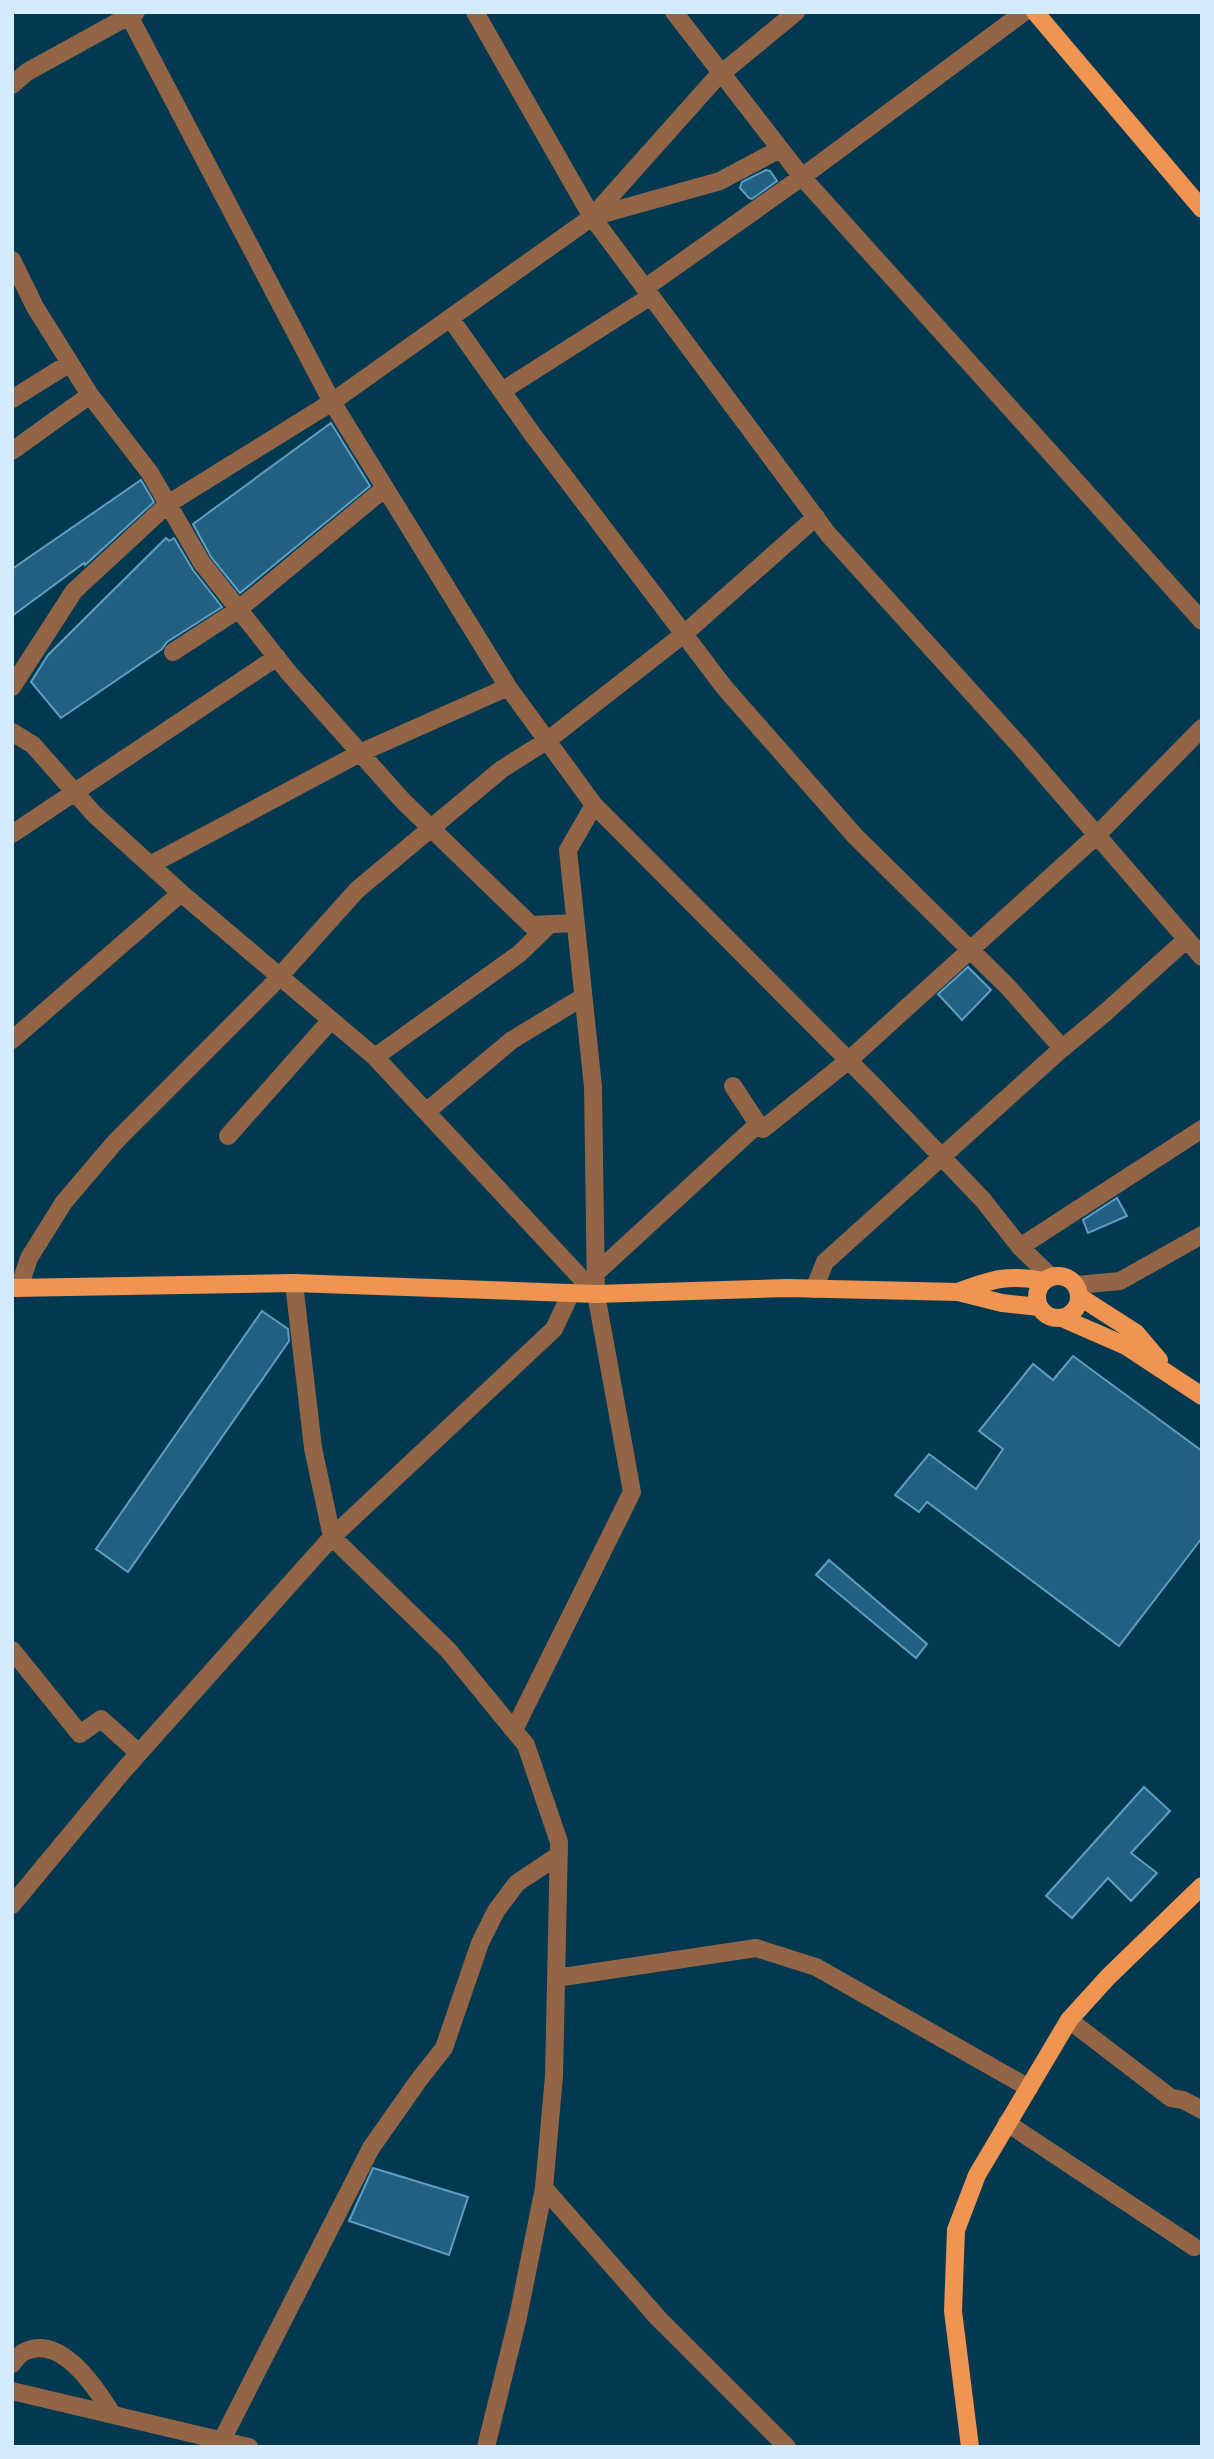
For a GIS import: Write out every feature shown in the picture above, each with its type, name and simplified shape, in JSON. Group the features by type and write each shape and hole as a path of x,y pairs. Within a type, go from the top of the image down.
{"main road":[{"path":"1035,12 1202,209"},
{"path":"958,1292 993,1278 1048,1279 1066,1276 1078,1291 1136,1332 1172,1376"},
{"path":"1039,1307 1037,1293 1048,1279"},
{"path":"15,1288 294,1283 596,1294 814,1289 958,1292 1002,1303 1039,1307 1049,1316 1062,1318 1126,1346 1202,1396"},
{"path":"1062,1318 1075,1311 1078,1291"},
{"path":"970,2447 953,2311 956,2230 977,2175 1069,2020 1108,1977 1202,1886"}],"street":[{"path":"475,12 592,217 828,534 1019,745 1202,957"},
{"path":"674,12 802,177 1202,621"},
{"path":"12,687 74,591 168,505 332,402 592,217 721,74 796,12"},
{"path":"502,391 648,292 1024,12"},
{"path":"12,85 27,72 130,13 332,402 508,687 594,806 849,1060 984,1200 1048,1279"},
{"path":"592,217 720,181 780,149"},
{"path":"12,260 35,307 90,395 149,473 202,563 277,657 403,801 531,925 575,923"},
{"path":"450,318 724,687 855,836 1009,987 1062,1048"},
{"path":"12,399 70,363"},
{"path":"12,451 90,395"},
{"path":"173,652 239,609 385,488"},
{"path":"15,1288 29,1258 64,1202 116,1141 279,977 356,890 502,769 548,740 684,634 816,517"},
{"path":"12,834 277,657"},
{"path":"150,866 360,753 508,687"},
{"path":"763,1129 849,1060 1097,835 1202,728"},
{"path":"12,732 33,745 94,814 150,866 375,1057 596,1294"},
{"path":"514,1730 632,1492 596,1294 593,1087 568,850 594,806"},
{"path":"12,1040 181,893"},
{"path":"375,1057 519,954 550,924"},
{"path":"814,1289 825,1262 1187,939"},
{"path":"426,1112 512,1040 583,997"},
{"path":"228,1136 331,1020"},
{"path":"596,1273 758,1124 733,1086"},
{"path":"1020,1247 1202,1129"},
{"path":"1078,1291 1120,1281 1202,1235"},
{"path":"294,1283 313,1448 332,1537 447,1650 526,1745 559,1842 554,2076 544,2188 518,2316 486,2447"},
{"path":"12,1905 139,1753 332,1537 554,1328 571,1293"},
{"path":"14,1658 80,1734 101,1719 139,1753"},
{"path":"222,2440 371,2148 444,2048 480,1943 496,1911 517,1883 559,1855"},
{"path":"556,1978 757,1948 816,1967 1029,2088"},
{"path":"1069,2020 1171,2098 1183,2100 1202,2110"},
{"path":"1007,2123 1194,2247"},
{"path":"544,2188 658,2318 787,2447"},
{"path":"12,2364 23,2352 44,2348 62,2354 98,2389 112,2414"},
{"path":"12,2391 249,2447"}],"building":[{"path":"766,170 770,171 777,181 752,199 749,198 740,188 742,182"},
{"path":"331,423 370,486 240,593 211,557 193,524"},
{"path":"141,480 154,502 85,565 84,563 12,616 12,569"},
{"path":"166,538 169,541 174,538 193,570 222,607 167,642 162,649 61,718 31,682 48,655"},
{"path":"968,967 991,990 962,1020 938,994"},
{"path":"1117,1198 1127,1216 1088,1233 1083,1220"},
{"path":"262,1311 288,1329 289,1341 128,1572 96,1549"},
{"path":"1073,1356 1202,1451 1202,1538 1119,1646 927,1502 919,1512 895,1495 929,1454 976,1489 1003,1449 979,1431 1033,1364 1053,1380"},
{"path":"829,1560 927,1644 916,1658 816,1575"},
{"path":"1144,1787 1170,1811 1131,1853 1157,1873 1131,1901 1108,1878 1072,1918 1046,1896"},
{"path":"373,2168 468,2197 449,2255 349,2221"}]}
